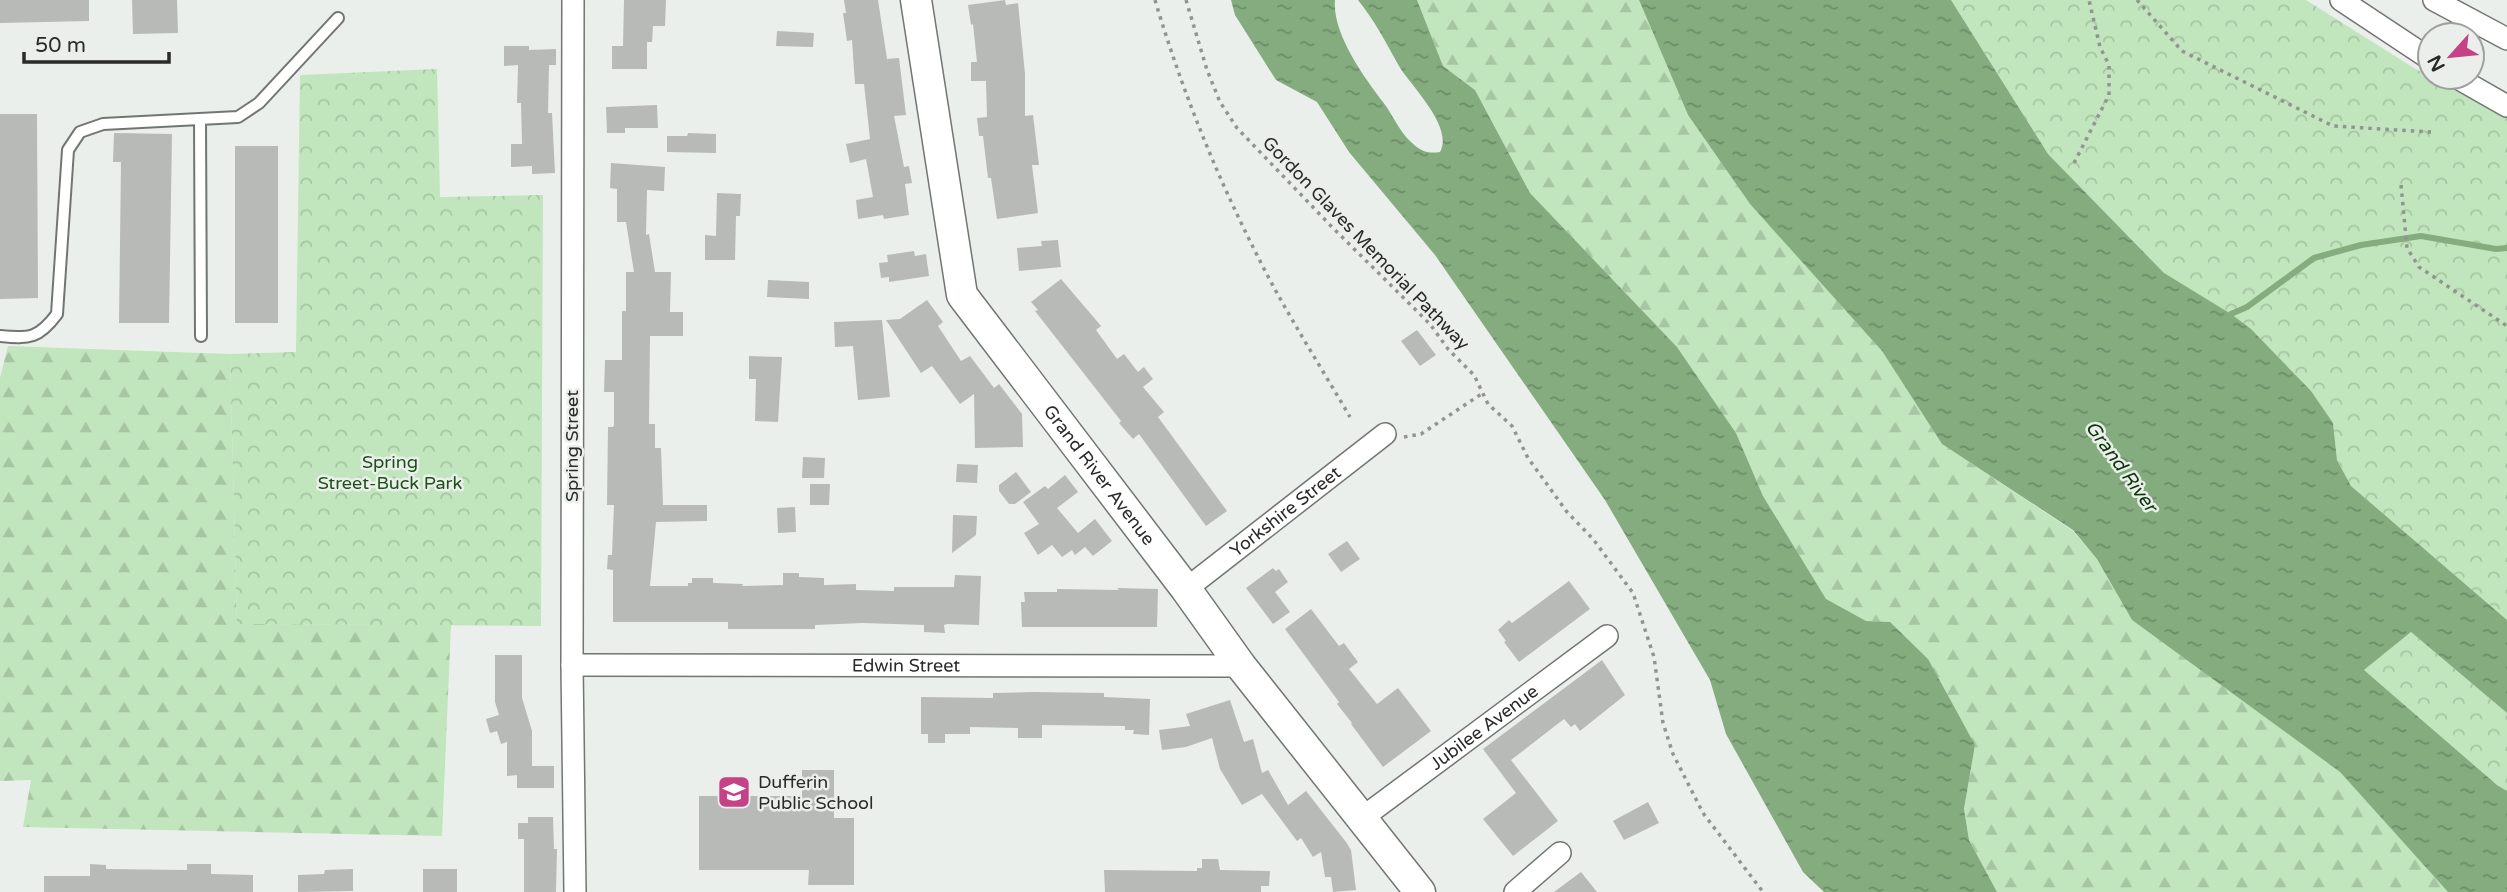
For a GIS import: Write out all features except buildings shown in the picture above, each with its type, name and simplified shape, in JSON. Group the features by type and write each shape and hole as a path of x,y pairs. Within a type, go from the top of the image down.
{"street":[{"name":"Spring Street","path":"573,0 572,665 575,892"},
{"name":"Grand River Avenue","path":"916,0 962,295 1186,589 1241,666 1420,892"},
{"path":"2341,0 2416,50"},
{"path":"2434,0 2507,39"},
{"path":"2481,91 2507,106"},
{"name":"Yorkshire Street","path":"1186,589 1385,434"},
{"name":"Jubilee Avenue","path":"1362,818 1607,636"},
{"name":"Edwin Street","path":"572,665 1241,666"},
{"path":"1516,892 1560,853"}],"lane":[{"path":"0,336 23,338 45,330 57,314 68,150 79,132 103,124 238,117 259,103 338,18"},
{"path":"200,119 201,336"}],"path":[{"path":"1155,0 1174,65 1225,189 1268,276 1350,417"},
{"name":"Gordon Glaves Memorial Pathway","path":"1186,0 1207,70 1220,102 1237,128 1430,324 1448,349 1474,375 1488,404 1512,426 1528,458 1561,504 1593,539 1633,593 1654,657 1663,723 1673,754 1703,813 1763,892"},
{"path":"2074,163 2109,95 2109,65 2100,47 2089,0"},
{"path":"2137,0 2182,51 2333,126 2431,132"},
{"path":"2401,185 2407,247 2419,267 2507,326"},
{"path":"1385,434 1401,438 1421,434 1483,393"}],"green space":[{"path":"1417,0 1639,0 1688,115 1750,204 1882,351 1942,444 2073,531 2097,559 2132,620 2340,772 2448,892 1997,892 1969,840 1964,809 1975,745 1890,622 1866,621 1826,600 1763,496 1736,433 1677,347 1530,193 1475,90 1443,66"},
{"path":"1951,0 2306,0 2416,69 2416,91 2457,91 2507,118 2507,620 2351,486 2337,460 2333,423 2164,273 2048,154"},
{"name":"Spring Street-Buck Park","path":"437,69 440,197 543,195 541,626 237,624 230,354 296,352 300,75"},
{"path":"8,346 230,354 237,624 451,625 442,836 23,827 31,780 0,781 0,378"},
{"path":"2411,632 2507,713 2507,791 2364,670"}],"water":[{"path":"1231,0 1335,0 1335,13 1351,54 1400,128 1421,150 1440,152 1443,142 1436,119 1358,0 1417,0 1443,66 1475,90 1530,193 1677,347 1736,433 1763,496 1826,599 1866,621 1890,622 1928,659 1975,745 1964,809 1969,840 1997,892 1824,892 1803,872 1726,734 1710,680 1605,500 1435,255 1349,152 1317,102 1276,80 1235,15"},
{"name":"Grand River","path":"1639,0 1951,0 2048,154 2164,273 2251,329 2311,391 2333,423 2337,460 2351,486 2507,620 2507,713 2411,632 2364,670 2507,791 2507,892 2448,892 2340,772 2132,620 2097,559 2073,530 1942,444 1882,351 1750,204 1688,115"}],"waterway":[{"path":"2231,314 2247,307 2314,258 2361,245 2421,236 2496,249 2507,248"}],"place":[{"name":"Dufferin Public School","path":"734,792"}]}
